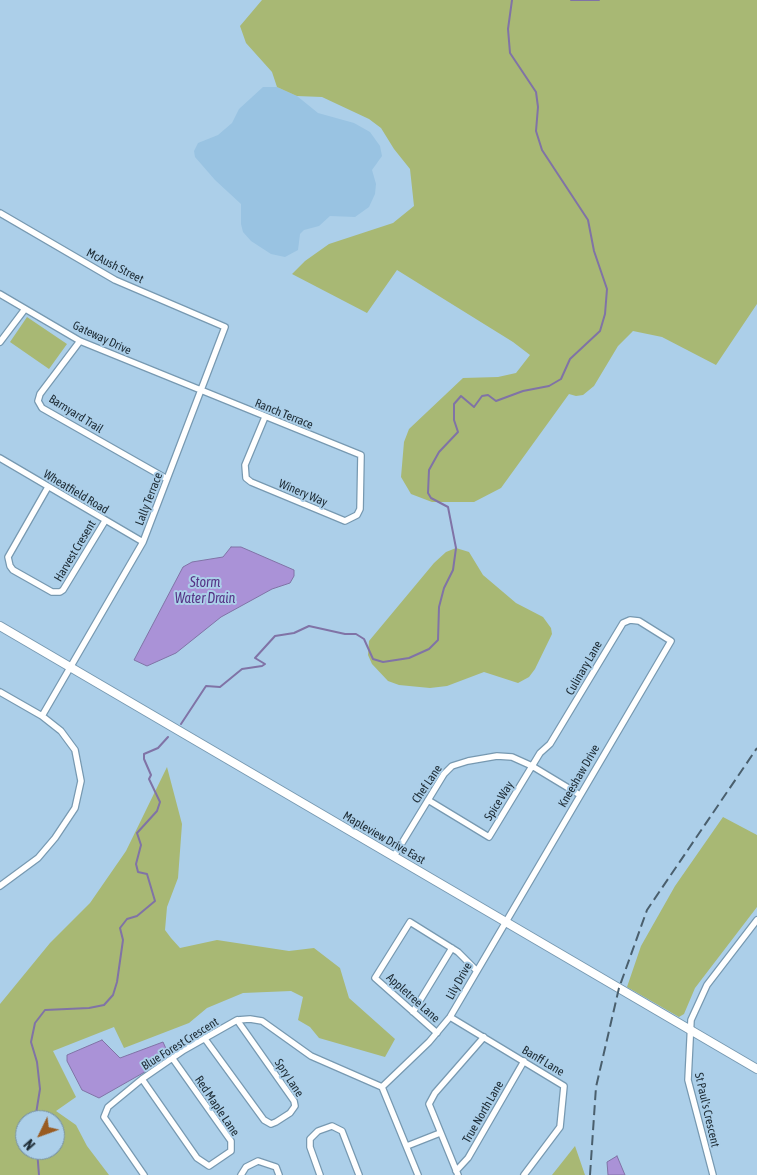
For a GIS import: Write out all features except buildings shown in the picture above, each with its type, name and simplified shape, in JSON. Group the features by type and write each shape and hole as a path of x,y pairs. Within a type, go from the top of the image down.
{"main road":[{"name":"Mapleview Drive East","path":"0,626 757,1069"}],"street":[{"name":"McAush Street","path":"0,213 116,280 225,328"},
{"name":"Gateway Drive","path":"0,294 80,341 199,391"},
{"path":"0,342 25,309"},
{"name":"Lally Terrace","path":"42,716 142,542 225,328"},
{"name":"Barnyard Trail","path":"80,341 40,394 38,402 42,408 167,479"},
{"name":"Ranch Terrace","path":"199,391 361,456"},
{"name":"Winery Way","path":"265,418 245,466 246,478 345,521 357,515 360,509 361,456"},
{"name":"Wheatfield Road","path":"0,458 142,542"},
{"name":"Harvest Cresent","path":"48,487 8,557 13,570 52,592 60,592 105,521"},
{"name":"Culinary Lane","path":"532,766 540,753 550,744 622,623 630,620 638,621 670,641"},
{"name":"Kneeshaw Drive","path":"506,922 670,641"},
{"path":"0,692 42,716 61,731 75,750 80,770 78,800 69,818 42,854 1,883"},
{"name":"Chef Lane","path":"394,856 428,800 452,766 468,760 497,756 512,757 532,766 580,795"},
{"name":"Spice Way","path":"428,800 489,836 532,766"},
{"name":"St Paul's Crescent","path":"713,1175 688,1080 691,1020 707,985 757,920"},
{"name":"Appletree Lane","path":"436,1033 375,978 410,922 452,948 477,971"},
{"name":"Lily Drive","path":"382,1087 436,1033 450,1016 506,922"},
{"path":"413,1012 452,948"},
{"name":"Banff Lane","path":"450,1016 564,1086 560,1127 524,1175"},
{"name":"Blue Forest Crescent","path":"144,1175 104,1116 108,1107 142,1079 173,1058 237,1020 262,1020 312,1056 382,1087"},
{"name":"Spry Lane","path":"205,1039 264,1120 271,1124 276,1122 290,1113 295,1106 294,1101 237,1020"},
{"path":"457,1173 429,1107 430,1100 484,1037"},
{"name":"Red Maple Lane","path":"142,1079 197,1158 209,1166 224,1156 231,1151 231,1141 173,1058"},
{"name":"True North Lane","path":"457,1173 468,1158 524,1061"},
{"path":"382,1087 418,1175"},
{"path":"320,1175 310,1147 310,1139 318,1131 332,1126 342,1131 359,1175"},
{"path":"407,1146 440,1133"},
{"path":"241,1175 246,1167 258,1161 276,1167 279,1175"}],"shaded area":[{"path":"263,87 277,87 297,96 318,113 354,123 370,132 380,146 382,156 372,170 376,184 375,194 369,207 355,217 330,216 319,226 304,230 300,234 298,250 285,257 271,254 251,241 243,232 241,204 215,180 195,157 194,151 198,143 218,135 232,123 239,109"}],"green space":[{"path":"262,0 757,0 757,304 716,365 662,337 633,331 618,346 594,386 583,395 569,394 501,488 474,502 432,502 411,494 401,477 404,442 409,429 463,378 498,377 516,373 530,355 513,342 397,270 367,313 292,274 305,261 329,244 393,223 414,206 410,169 394,149 381,128 369,119 322,97 297,96 277,87 272,72 246,43 240,26"},
{"path":"27,317 67,344 49,369 10,342"},
{"path":"456,548 469,552 483,575 516,603 543,617 551,628 552,634 535,669 529,677 518,683 484,672 447,686 430,688 399,685 388,681 372,664 368,655 369,641 434,563 446,552"},
{"path":"167,767 182,824 178,878 167,907 165,930 171,938 180,948 217,940 289,951 314,948 340,968 349,998 395,1039 385,1057 319,1038 310,1027 298,1020 303,997 291,991 243,993 207,1008 189,1023 124,1048 114,1027 53,1051 76,1097 57,1110 15,1110 15,1160 65,1160 65,1117 76,1125 87,1146 109,1175 0,1175 0,1004 50,943 90,903 126,851"},
{"path":"723,817 757,835 757,907 695,988 684,1014 679,1017 627,987 641,946 675,886"},
{"path":"575,1146 585,1175 552,1175"}],"water":[{"name":"Storm Water Drain","path":"231,547 241,547 294,570 294,576 290,583 272,589 221,617 176,653 147,666 134,660 183,567 192,562 223,557"},
{"path":"102,1040 120,1058 163,1042 168,1053 157,1065 99,1098 82,1090 67,1061 67,1055"},
{"path":"617,1156 625,1175 608,1175 607,1162"}],"waterway":[{"path":"181,724 206,686 220,687 242,669 265,664 255,658 275,636 294,633 309,626 345,634 356,634 364,639 373,659 383,662 409,658 429,649 438,640 439,607 444,588 453,570 456,548 448,507 431,498 428,493 429,470 439,452 458,432 454,420 454,404 461,396 474,407 482,396 488,395 496,401 523,391 549,386 561,379 570,359 600,331 605,314 607,289 594,251 588,220 542,150 536,131 538,107 536,92 510,53 508,29 512,0"},
{"path":"571,0 599,0"},
{"path":"37,1110 40,1089 37,1062 31,1042 35,1023 45,1010 89,1008 104,1005 113,995 117,982 123,940 120,928 127,919 137,916 155,901 147,874 138,872 136,864 141,845 137,833 157,811 160,802 149,779 151,775 144,759 144,754 158,748 168,737"},
{"path":"38,1160 39,1175"}],"railway":[{"path":"590,1175 596,1087 619,988 647,910 757,748"}]}
